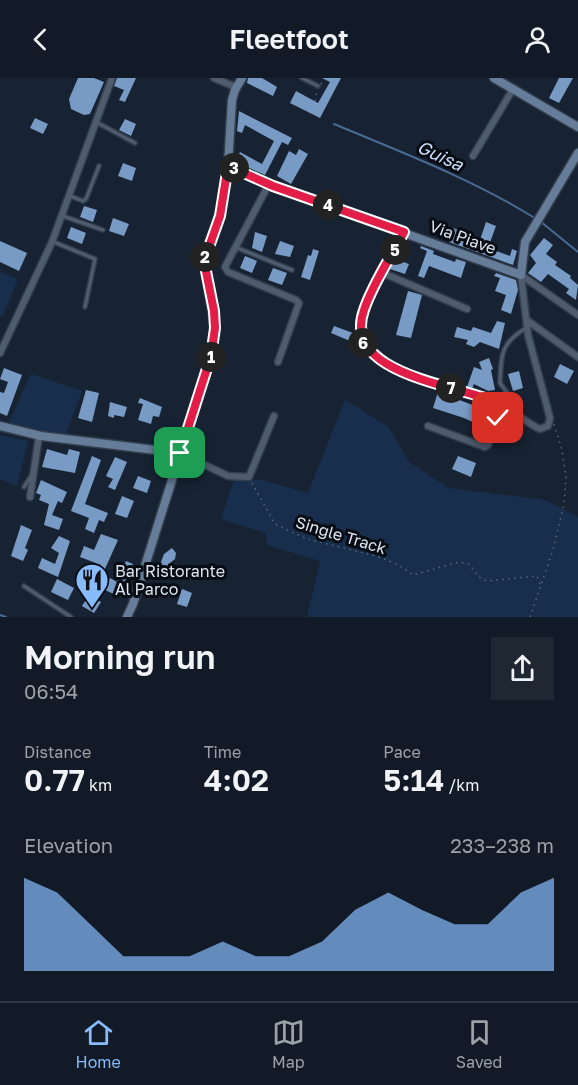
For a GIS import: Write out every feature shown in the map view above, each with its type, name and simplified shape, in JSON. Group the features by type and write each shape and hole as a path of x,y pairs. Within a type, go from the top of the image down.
{"street":[{"path":"0,353 52,242 111,78"},
{"path":"214,78 233,86 235,90"},
{"path":"127,617 211,356 215,328 214,311 204,261 220,216 228,166 231,111 235,90 242,78"},
{"path":"494,78 578,127"},
{"path":"473,156 513,89"},
{"path":"404,232 363,311 360,335 364,344 382,360 405,374 503,405 540,429 550,423 528,324 521,275 522,255 525,242 578,153"},
{"name":"Via Piave","path":"228,166 269,184 521,275 578,315"},
{"path":"269,184 225,267 228,272 299,303 278,362"},
{"path":"382,273 467,309"},
{"path":"528,324 578,357"},
{"path":"428,426 485,447 489,445 503,405"},
{"path":"0,426 39,436 180,453 228,476 249,477 274,416"},
{"path":"30,497 39,436"}],"lane":[{"path":"302,78 318,86"},
{"path":"95,121 135,143"},
{"path":"68,195 83,201 87,199 99,166"},
{"path":"61,215 103,230"},
{"path":"52,242 95,259 85,307"},
{"path":"234,247 291,270"},
{"path":"513,404 500,383 504,348 507,341 528,324"},
{"path":"24,487 32,474"},
{"path":"24,586 71,617"}],"path":[{"path":"530,617 561,524 566,477 555,424 550,423"},
{"name":"Single Track","path":"249,477 275,524 307,539 376,556 397,564 414,575 459,562 469,564 479,577 487,581 537,576 541,587"}],"shaded area":[{"path":"0,272 18,279 3,316 0,315"},
{"path":"31,374 82,391 66,434 37,432 8,424"},
{"path":"345,400 389,427 409,462 448,488 546,500 578,517 578,617 307,617 320,561 267,545 266,533 221,519 234,479 261,480 308,493"},
{"path":"0,435 28,441 17,486 0,479"}],"building":[{"path":"78,78 94,78 104,82 90,114 84,115 71,109 69,99"},
{"path":"117,78 136,78 125,102 119,100 124,90 114,86"},
{"path":"248,78 262,78 277,87 273,96 247,83"},
{"path":"322,78 341,78 320,118 290,103 296,91 318,103 330,82"},
{"path":"559,78 573,78 559,103 549,98"},
{"path":"239,111 292,138 288,145 282,142 265,175 235,162 240,152 262,164 274,141 245,125 242,133 237,131"},
{"path":"35,118 48,124 43,134 30,128"},
{"path":"125,119 136,124 131,136 119,130"},
{"path":"299,149 308,154 291,184 277,176 289,151 296,155"},
{"path":"123,163 136,168 132,181 118,176"},
{"path":"84,206 97,210 93,222 80,217"},
{"path":"113,218 129,224 124,236 109,231"},
{"path":"486,222 496,226 488,248 510,256 512,249 517,251 513,265 449,242 453,228 464,232 462,238 479,243"},
{"path":"71,227 86,233 82,244 67,238"},
{"path":"255,232 267,236 262,252 252,248"},
{"path":"544,238 553,245 546,254 557,262 555,265 571,276 570,278 578,285 576,300 566,293 569,289 548,274 541,282 528,273 536,263 530,255"},
{"path":"0,241 27,253 19,271 0,262"},
{"path":"280,241 294,246 290,257 275,254"},
{"path":"421,246 434,251 433,254 455,262 456,259 466,262 461,278 429,266 424,278 418,276 427,251 420,248"},
{"path":"313,249 319,251 310,280 301,277 308,255 311,256"},
{"path":"245,256 257,261 252,273 240,268"},
{"path":"395,259 409,264 405,274 390,269"},
{"path":"273,268 287,273 282,285 268,280"},
{"path":"496,273 516,280 518,290 511,314 501,310 506,295 495,291 500,278 494,276"},
{"path":"408,291 422,295 411,338 396,335"},
{"path":"497,321 505,323 499,349 480,342 474,347 466,344 468,340 454,337 457,327 471,331 473,327 491,333"},
{"path":"334,326 353,333 350,341 331,333"},
{"path":"489,358 493,369 491,370 495,390 488,391 474,384 472,389 467,387 474,367 482,370 479,362"},
{"path":"560,364 574,371 567,384 554,377"},
{"path":"4,368 22,375 7,416 0,413 0,392 4,393 8,382 0,379"},
{"path":"519,371 523,388 513,391 508,374"},
{"path":"86,390 99,393 92,422 78,418"},
{"path":"438,392 494,413 488,429 433,408"},
{"path":"140,398 162,407 159,417 153,416 151,424 138,420 143,404 138,403"},
{"path":"110,402 127,407 124,417 108,416"},
{"path":"47,449 67,455 69,449 80,452 75,473 42,467"},
{"path":"92,456 101,460 85,504 108,513 104,522 99,520 94,533 85,529 89,518 71,511"},
{"path":"458,456 476,463 471,477 452,469"},
{"path":"115,457 127,462 115,490 108,487 113,479 106,476"},
{"path":"138,476 151,481 147,493 133,488"},
{"path":"41,480 67,492 62,503 58,501 52,515 63,519 59,530 44,525 49,504 39,500 41,495 36,493"},
{"path":"122,496 134,501 127,518 115,514"},
{"path":"21,525 32,530 23,561 11,556"},
{"path":"101,534 118,540 104,571 100,569 101,565 80,557 84,546 94,550"},
{"path":"59,536 70,541 58,577 38,568 42,558 55,564 59,553 51,548"},
{"path":"172,548 176,553 175,559 170,563 172,566 165,570 161,562 164,554"},
{"path":"126,561 133,564 118,596 105,590 110,578 117,582"},
{"path":"57,579 74,588 68,600 51,592"},
{"path":"182,589 192,593 187,607 177,604"},
{"path":"89,595 101,602 94,613 82,606"}],"waterway":[{"name":"Guisa","path":"334,124 461,178 533,217"},
{"name":"Guisa","path":"541,222 578,252"},
{"path":"0,615 6,617"}],"place":[{"name":"Bar Ristorante Al Parco","path":"92,609"}],"route":[{"path":"180,453 211,356 215,328 214,311 204,261 206,250 220,216 228,166 273,186 404,232 363,311 360,335 364,344 382,360 405,374 503,405 498,418"}]}
